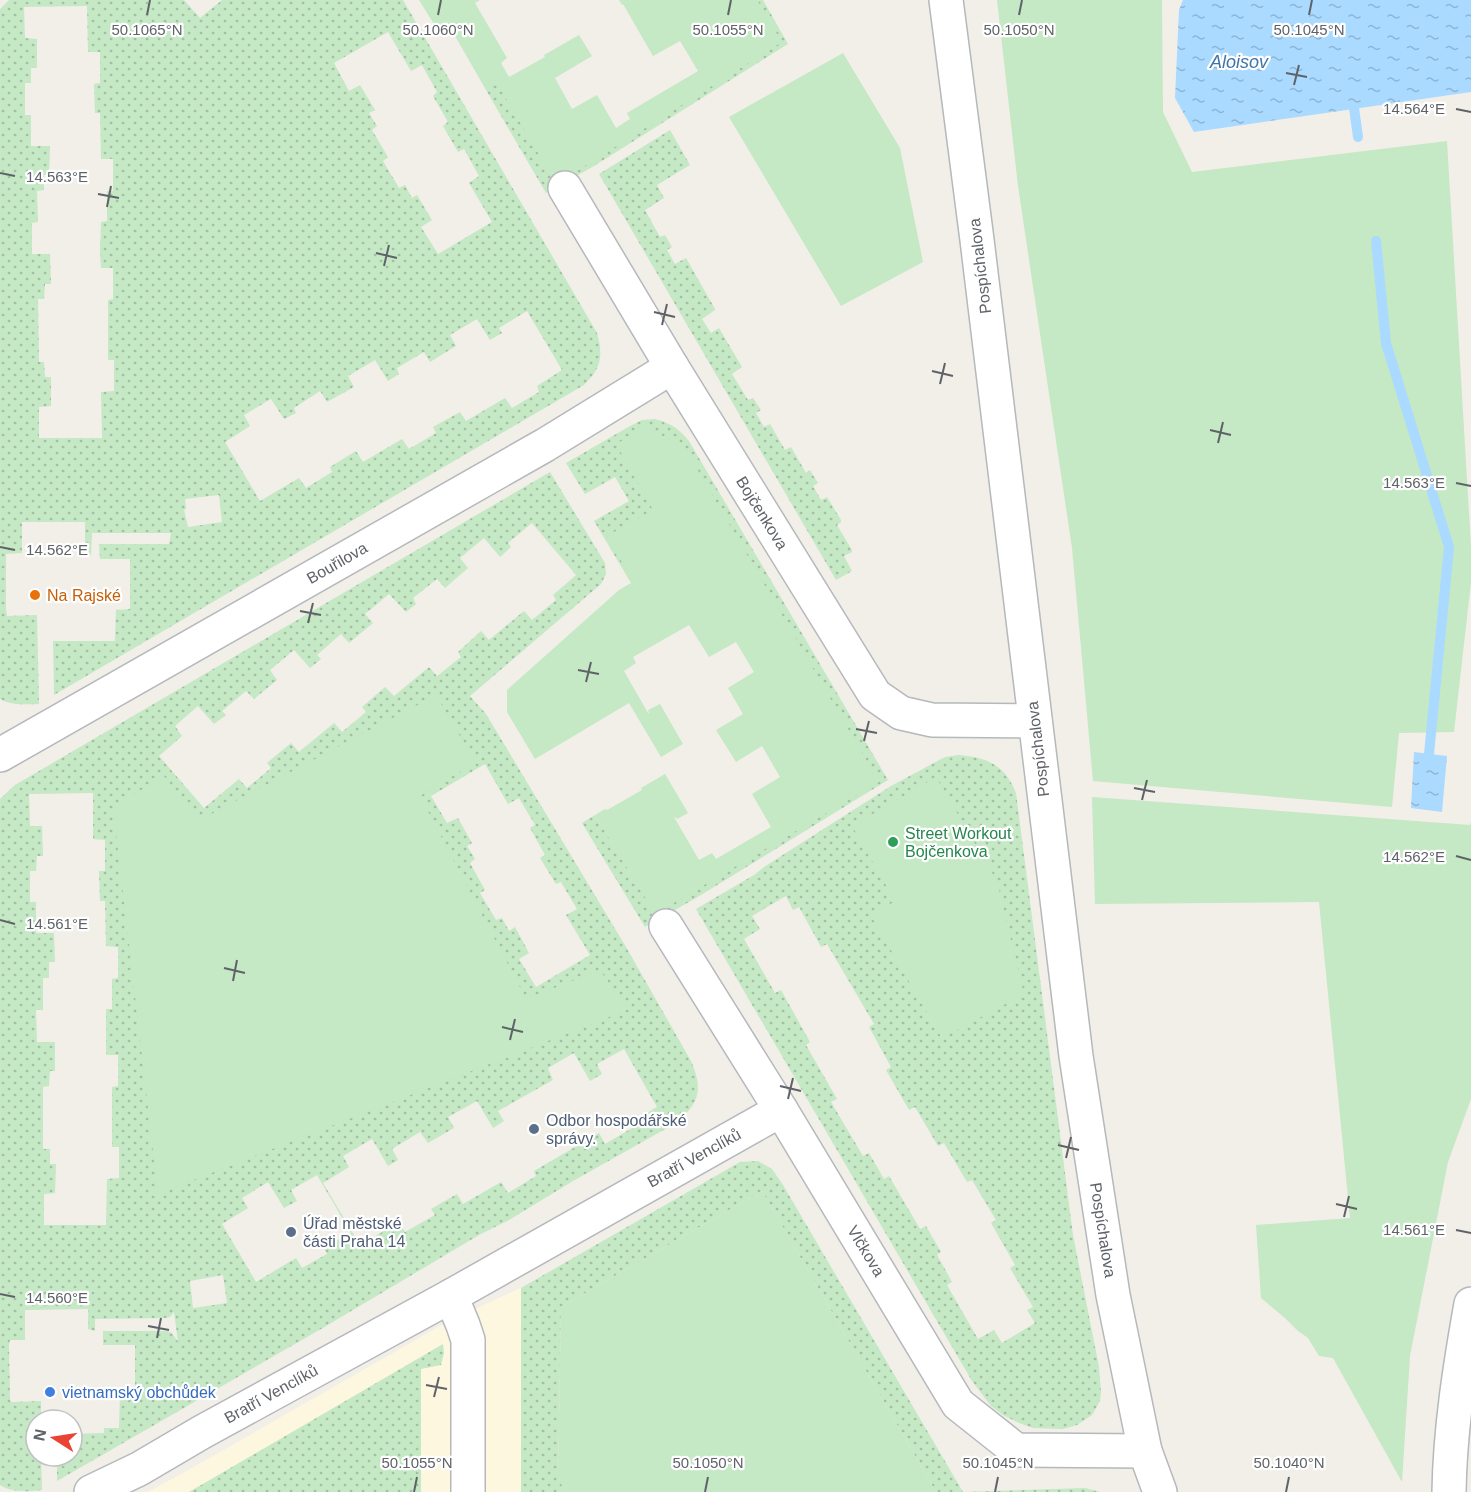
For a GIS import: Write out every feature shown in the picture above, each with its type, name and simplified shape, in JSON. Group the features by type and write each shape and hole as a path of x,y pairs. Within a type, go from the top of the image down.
{"street":[{"name":"Pospíchalova","path":"946,0 1076,1056 1113,1295 1145,1450 1160,1492"},
{"name":"Bojčenkova","path":"565,188 672,367 875,695 901,712 932,720 1035,721"},
{"name":"Bouřilova","path":"0,755 535,451 672,367"},
{"name":"Vlčkova","path":"666,926 781,1110 958,1404 1016,1450 1145,1450"},
{"name":"Bratří Venclíků","path":"91,1492 152,1461 451,1296 781,1110"},
{"path":"451,1296 468,1340 468,1492"},
{"path":"1449,1492 1449,1466 1462,1354 1471,1304"}],"shaded area":[{"path":"521,1288 521,1492 148,1492 449,1321"}],"green space":[{"path":"9,0 184,0 200,18 222,0 403,0 597,333 600,348 598,367 584,385 54,695 53,641 115,641 116,610 130,609 130,559 100,559 99,544 169,544 171,533 92,533 91,555 85,554 85,522 22,522 22,553 6,554 6,609 7,616 37,615 39,704 14,704 0,699 0,9","holes":["87,6 88,52 100,52 100,83 94,84 95,113 100,113 101,159 113,159 113,191 107,191 107,221 101,222 100,252 101,268 113,268 113,299 108,300 108,360 114,360 114,391 101,392 102,438 39,438 39,407 51,406 51,377 45,377 44,362 39,362 38,299 44,299 45,284 51,284 50,254 32,254 32,223 38,222 37,191 44,190 44,175 49,175 50,146 31,146 31,115 25,115 25,83 31,83 31,68 37,68 37,39 25,38 24,7","388,32 411,71 422,65 437,92 433,96 448,122 443,126 458,152 464,149 479,176 469,183 492,222 438,254 421,227 432,220 417,195 412,198 405,185 399,188 383,161 388,157 372,130 377,126 369,113 375,110 360,85 349,91 334,63","527,311 562,370 537,386 539,392 512,408 505,398 466,421 460,412 433,427 436,433 409,449 402,439 363,462 356,451 330,467 332,472 306,488 299,478 260,501 225,442 250,426 244,415 271,399 284,419 296,413 294,408 320,391 327,402 354,387 348,376 375,360 388,381 399,374 397,368 424,352 430,362 456,346 450,335 477,319 490,340 502,333 499,328","219,495 222,522 188,527 184,510 186,509 185,499"]},
{"path":"419,0 480,0 475,3 507,58 501,63 509,77 579,35 592,56 555,78 572,109 597,95 616,128 630,119 627,113 698,71 680,41 653,56 619,0 757,0 782,42 556,184 497,83 486,90 447,22 437,29"},
{"path":"757,0 763,0 788,44 594,166 546,193 486,90 497,82 557,183 781,42"},
{"path":"997,0 1162,0 1163,112 1192,172 1447,141 1471,547 1471,582 1454,732 1399,733 1392,807 1093,781 1072,548 1018,186"},
{"path":"843,53 900,148 923,262 841,306 729,117"},
{"path":"670,130 690,165 657,185 664,198 645,210 660,237 665,235 672,247 667,250 675,264 686,258 715,309 702,319 711,333 719,328 742,367 732,374 748,400 753,398 761,410 756,413 764,427 770,424 785,450 791,447 806,473 810,470 818,483 813,486 821,500 827,497 841,520 837,525 852,550 844,556 852,571 836,580 599,174"},
{"path":"655,419 674,427 689,441 888,780 645,927 582,823 595,815 655,913 879,781 653,510 631,583 594,521 629,501 615,477 585,494 566,463 642,420"},
{"path":"646,427 685,448 879,782 655,914 595,815 642,790 641,788 665,774 688,813 677,819 674,817 699,860 712,853 716,859 771,827 752,794 780,777 762,746 736,762 716,730 743,714 728,688 754,672 736,642 709,657 689,625 633,657 636,663 624,671 648,713 648,710 660,704 683,744 661,757 629,703 535,759 507,712 507,690 619,590 633,582 607,536 653,510 616,444"},
{"path":"550,472 605,563 606,574 601,584 470,696 486,714 626,947 691,1061 698,1088 694,1102 676,1123 84,1465 84,1434 104,1433 104,1428 119,1428 120,1395 135,1395 135,1345 103,1345 103,1331 167,1331 172,1333 178,1342 174,1312 170,1317 165,1318 95,1319 95,1331 88,1329 88,1309 25,1310 25,1340 10,1340 9,1345 10,1400 11,1402 41,1401 41,1408 24,1408 24,1468 41,1468 42,1490 20,1491 4,1487 0,1485 0,799 15,785","holes":["532,523 576,575 553,595 556,600 532,620 524,611 489,640 481,631 458,652 461,657 437,676 429,667 394,696 385,687 362,707 366,712 342,732 334,723 299,752 291,743 267,763 271,768 247,788 239,779 204,808 159,756 182,736 175,726 198,706 214,724 226,715 222,711 246,691 254,699 277,680 270,670 294,650 310,668 321,659 317,655 341,634 349,643 373,623 365,614 389,594 406,612 416,604 413,598 437,579 445,588 468,568 460,558 484,538 500,557 511,547 508,543","485,764 508,804 519,798 535,825 530,828 545,855 540,858 556,884 561,882 577,909 566,915 590,955 536,987 519,959 529,953 515,927 509,931 502,918 496,920 480,893 485,890 470,863 475,859 467,846 472,843 458,818 447,823 431,796","93,793 93,839 105,840 105,871 99,871 100,901 105,901 106,946 118,947 118,978 112,979 112,1009 106,1009 106,1055 118,1055 118,1086 112,1087 112,1147 119,1147 119,1178 107,1179 106,1225 44,1225 44,1194 55,1193 56,1164 50,1164 50,1149 43,1149 43,1087 49,1086 50,1071 55,1071 55,1042 37,1042 36,1010 43,1010 43,978 49,978 49,962 55,962 54,933 36,933 36,902 30,902 30,871 36,871 37,856 43,856 42,826 30,826 29,794","624,1049 657,1107 631,1122 634,1127 605,1144 599,1133 534,1171 536,1176 508,1193 501,1182 463,1204 457,1194 431,1209 435,1215 405,1232 399,1222 360,1245 323,1183 349,1167 343,1156 372,1139 388,1166 398,1160 392,1149 420,1132 428,1143 454,1128 448,1117 477,1101 493,1128 504,1121 498,1111 553,1080 548,1068 574,1053 590,1081 602,1074 597,1064","317,1175 351,1233 324,1248 327,1254 302,1268 296,1258 256,1282 222,1224 248,1208 242,1198 268,1182 284,1208 297,1201 291,1190","223,1275 227,1303 193,1308 190,1281"]},
{"path":"436,695 475,762 420,796 526,999 600,970 627,1010 158,1194 113,807 164,776 200,820"},
{"path":"969,756 994,764 1006,775 1016,793 1073,1235 1099,1367 1101,1392 1100,1401 1092,1415 1077,1425 1063,1429 1033,1428 1003,1415 991,1406 972,1381 696,909 754,875 891,786 945,757","holes":["786,896 793,910 799,907 821,947 827,944 874,1024 869,1027 891,1067 886,1070 909,1110 915,1107 938,1146 944,1143 967,1182 972,1180 996,1220 991,1223 1015,1265 1010,1268 1033,1307 1027,1310 1035,1323 1002,1343 994,1330 978,1339 947,1285 952,1282 937,1255 941,1252 926,1226 920,1229 889,1176 884,1179 869,1153 863,1156 831,1102 837,1099 806,1045 810,1042 781,990 775,993 744,939 760,929 752,916","895,902 942,1038 872,916"]},
{"path":"936,777 997,881 1024,994 942,1038 871,916 895,901 852,826"},
{"path":"1092,797 1470,825 1471,821 1471,1099 1448,1162 1410,1356 1402,1482 1333,1358 1319,1356 1308,1338 1261,1298 1256,1225 1350,1218 1319,902 1095,904"},
{"path":"758,1161 772,1169 783,1185 963,1492 936,1492 762,1191 561,1307 558,1478 566,1492 521,1492 521,1288 740,1162"},
{"path":"762,1191 936,1492 566,1492 558,1479 561,1307"},
{"path":"443,1344 444,1353 441,1365 421,1369 421,1492 189,1492"},
{"path":"57,1468 80,1468 57,1481"},
{"path":"1085,1488 1100,1492 963,1492"}],"water":[{"name":"Aloisov","path":"1183,0 1471,0 1471,92 1194,132 1175,98 1179,10"},
{"path":"1414,752 1447,756 1442,812 1411,808"}],"waterway":[{"path":"1354,108 1358,137"},
{"path":"1376,241 1386,343 1449,547 1429,754"}],"place":[{"name":"Na Rajské","path":"35,595"},
{"name":"Street Workout Bojčenkova","path":"893,842"},
{"name":"Odbor hospodářské správy.","path":"534,1129"},
{"name":"Úřad městské části Praha 14","path":"291,1232"},
{"name":"vietnamský obchůdek","path":"50,1392"}]}
